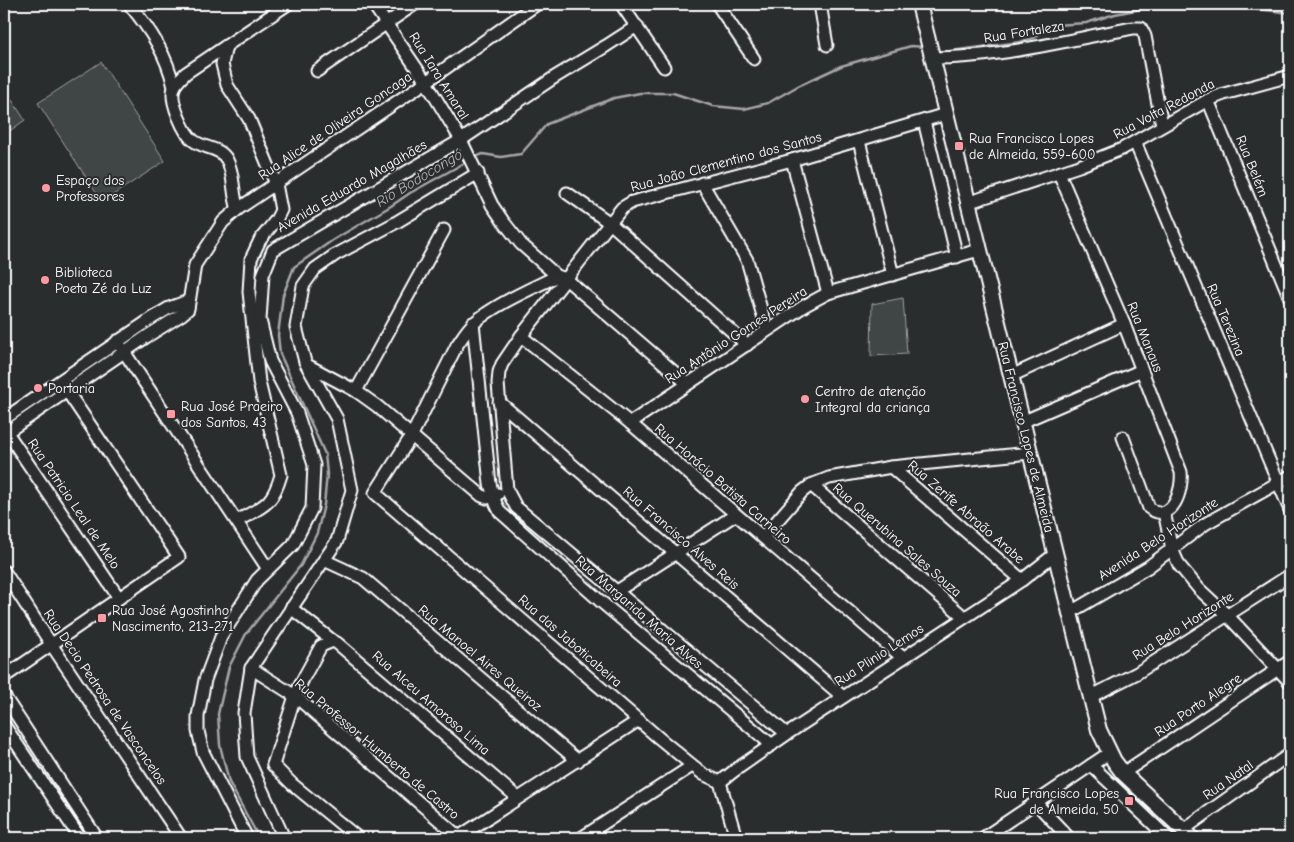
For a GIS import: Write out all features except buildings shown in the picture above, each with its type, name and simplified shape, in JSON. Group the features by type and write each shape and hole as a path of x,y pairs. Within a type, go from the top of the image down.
{"main road":[{"name":"Rua Francisco Lopes de Almeida","path":"919,4 1099,730 1109,753 1123,773 1187,834"}],"street":[{"path":"129,4 149,28 170,69 174,87 174,104 189,135 198,143 217,150 227,160 233,179 234,199 238,209"},
{"path":"174,87 184,76 288,4"},
{"name":"Rua Iara Amaral","path":"373,4 426,82 477,171 492,205 509,230 521,244 688,384"},
{"path":"317,71 414,4"},
{"name":"Rua Alice de Oliveira Goncaga","path":"188,301 195,265 223,222 238,209 426,82 536,4"},
{"path":"621,4 664,67"},
{"path":"717,4 754,59"},
{"path":"820,4 827,45"},
{"name":"Avenida Eduardo Magalhães","path":"247,838 203,752 198,731 198,716 205,680 221,637 257,580 293,545 312,508 314,466 297,413 270,360 260,320 263,275 273,250 463,145 555,76 637,26"},
{"name":"Rua Fortaleza","path":"931,53 966,57 1140,28 1145,36 1162,125"},
{"path":"226,46 222,64 227,85 249,119 276,184 281,210 276,220 260,240 251,258 249,292 260,382 281,476 277,490 270,501 237,521"},
{"path":"170,69 184,76"},
{"name":"Rua Volta Redonda","path":"967,203 1102,157 1135,142 1208,100 1290,76"},
{"name":"Rua Belém","path":"1208,100 1290,298"},
{"name":"Rua João Clementino dos Santos","path":"527,517 516,507 507,490 499,402 499,372 502,364 561,277 622,208 632,202 792,160 946,114"},
{"path":"924,121 957,257"},
{"path":"859,141 893,275"},
{"name":"Rua Terezina","path":"1135,142 1290,510"},
{"path":"792,160 828,293"},
{"path":"284,838 247,757 244,713 251,668 337,541 352,490 337,419 307,365 296,327 303,286 316,269 335,255 395,223 477,171"},
{"name":"Rua Manaus","path":"1059,173 1124,324 1181,472 1182,481 1178,498 1164,512"},
{"path":"702,184 747,260 768,330"},
{"path":"568,193 610,223 746,345"},
{"path":"356,391 444,230"},
{"name":"Rua Antônio Gomes Pereira","path":"630,423 804,306 828,293 979,250"},
{"path":"352,490 375,493 384,476 412,435 457,345 473,323 517,296 561,277"},
{"path":"4,419 154,317 169,308 188,301 188,309 181,315 5,431"},
{"path":"154,317 160,328"},
{"name":"Rua Margarida Maria Alves","path":"473,323 487,460 493,497 500,512 600,600 772,745"},
{"path":"1011,376 1124,324"},
{"name":"Rua Horácio Batista Carneiro","path":"521,336 630,423 903,658"},
{"path":"117,341 268,569"},
{"path":"307,365 356,391 377,406 474,491 487,498 507,490"},
{"path":"1022,422 1142,370"},
{"path":"4,677 179,557 67,391"},
{"name":"Rua Francisco Alves Reis","path":"499,402 844,697"},
{"name":"Rua Patricio Leal de Melo","path":"5,431 119,598"},
{"path":"1123,438 1149,508 1154,512 1164,512 1172,549 1178,565 1188,578 1228,616 1290,682"},
{"path":"763,538 802,492 829,478 891,467 1030,453"},
{"name":"Rua Zerife Abraão Arabe","path":"891,467 1022,580"},
{"name":"Avenida Belo Horizonte","path":"1069,613 1148,567 1205,524 1290,476"},
{"name":"Rua Querubina Sales Souza","path":"811,486 964,616"},
{"name":"Rua das Jaboticabeira","path":"375,493 692,766 720,782"},
{"path":"617,591 735,515"},
{"name":"Rua Margarida Maria Alves","path":"527,517 787,734"},
{"name":"Rua Plinio Lemos","path":"720,782 787,734 964,616 1022,580 1055,554"},
{"name":"Rua Manoel Aires Queiroz","path":"324,560 362,578 578,761"},
{"name":"Rua Decio Pedrosa de Vasconcelos","path":"4,571 181,838"},
{"name":"Rua Belo Horizonte","path":"1090,697 1137,673 1290,575"},
{"name":"Rua Alceu Amoroso Lima","path":"291,608 333,641 337,642 518,798"},
{"path":"273,765 295,696 321,646 333,641"},
{"name":"Rua Porto Alegre","path":"1123,773 1290,661"},
{"name":"Rua Professor Humberto de Castro","path":"251,668 295,696 458,838"},
{"path":"4,696 97,838"},
{"path":"458,838 639,720"},
{"path":"4,725 80,838"},
{"path":"983,838 1109,753"},
{"name":"Rua Natal","path":"1187,834 1290,754"},
{"path":"254,772 273,765"},
{"path":"273,765 292,784 358,838"},
{"path":"1091,765 1168,838"},
{"path":"581,838 692,766"},
{"path":"720,782 733,837"},
{"path":"1036,803 1069,838"}],"shaded area":[{"path":"101,62 165,161 102,202 38,103"},
{"path":"4,88 25,120 4,135"},
{"path":"903,298 907,354 871,356 872,304"}],"waterway":[{"name":"Rio Bodocongó","path":"935,50 943,52 1020,42 1034,38 1043,30 1056,25 1086,23 1115,14 1161,5 1179,4"},
{"name":"Rio Bodocongó","path":"1220,4 1290,13"},
{"name":"Rio Bodocongó","path":"473,158 483,154 501,157 521,154 547,124 614,98 640,93 673,93 713,106 744,109 768,103 798,86 841,66 911,46 925,47"},
{"name":"Rio Bodocongó","path":"259,838 229,782 220,745 218,714 229,667 246,634 301,565 317,533 324,505 327,474 325,454 280,354 278,335 283,295 294,267 333,240 410,193 468,161"}],"place":[{"name":"Rua Francisco Lopes de Almeida, 559-600","path":"959,146"},
{"name":"Espaço dos Professores","path":"46,188"},
{"name":"Biblioteca Poeta Zé da Luz","path":"45,280"},
{"name":"Portaria","path":"38,388"},
{"name":"Centro de atenção Integral da criança","path":"805,399"},
{"name":"Rua José Praeiro dos Santos, 43","path":"171,414"},
{"name":"Rua José Agostinho Nascimento, 213-271","path":"102,618"},
{"name":"Rua Francisco Lopes de Almeida, 50","path":"1129,801"}]}
